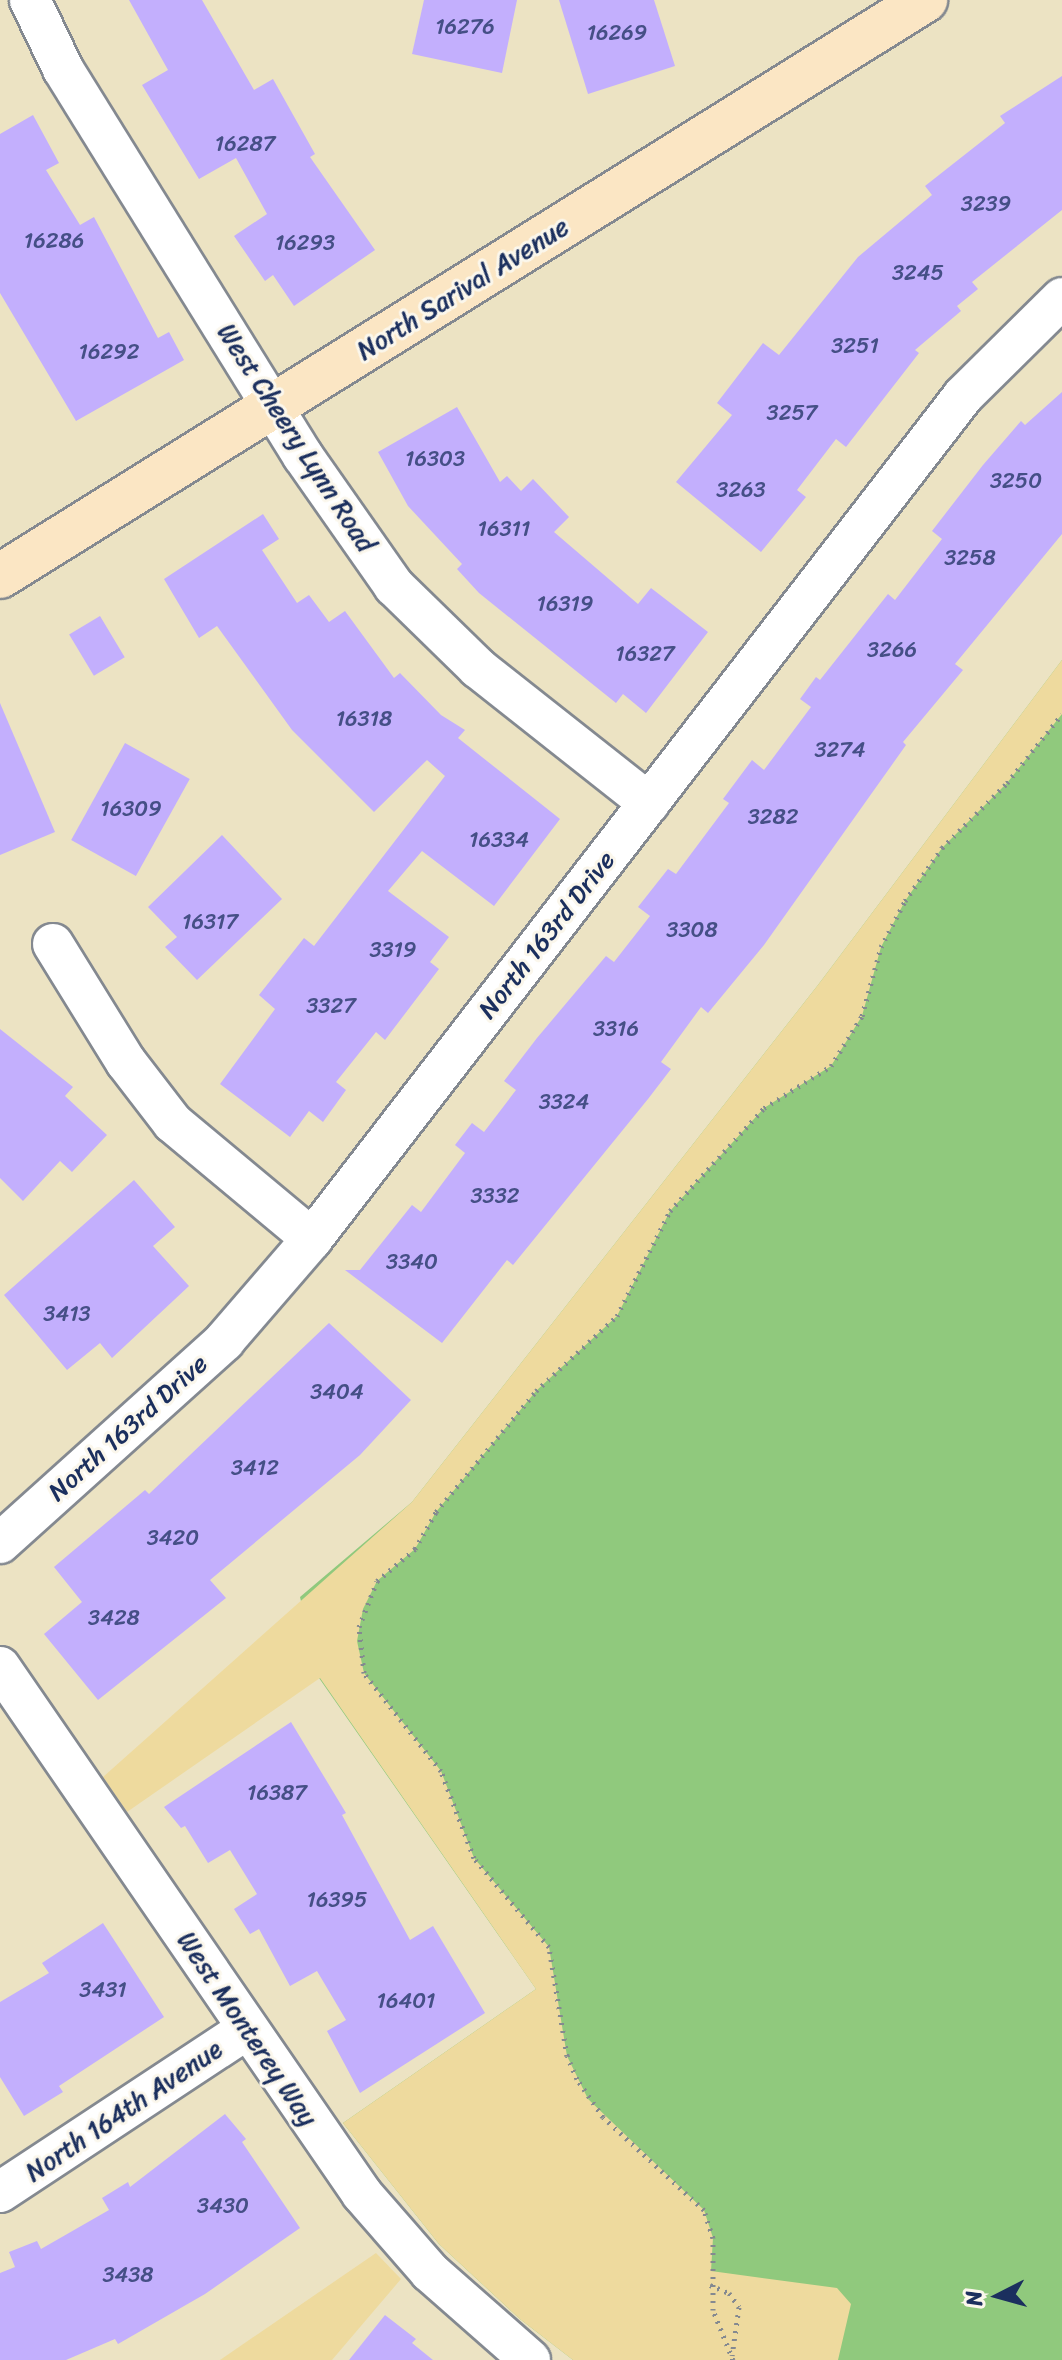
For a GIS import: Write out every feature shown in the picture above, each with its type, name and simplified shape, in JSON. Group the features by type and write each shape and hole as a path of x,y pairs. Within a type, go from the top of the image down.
{"street":[{"name":"West Cheery Lynn Road","path":"30,0 63,69 272,405 394,586 436,632 649,803"},
{"name":"North Sarival Avenue","path":"0,576 925,0"},
{"name":"North 163rd Drive","path":"0,1543 224,1341 312,1239 963,396 1062,298"},
{"path":"53,944 126,1062 173,1123 312,1239"},
{"name":"West Monterey Way","path":"0,1667 247,2029 393,2232 464,2306 530,2360"},
{"name":"North 164th Avenue","path":"0,2192 247,2029"}],"path":[{"path":"733,2359 713,2310 710,2285 713,2238 704,2210 603,2117 582,2089 567,2056 559,1986 549,1947 481,1869 441,1771 364,1673 357,1641 361,1618 377,1581 415,1549 436,1512 536,1391 617,1316 670,1211 764,1108 831,1066 862,1016 881,947 905,901 942,848 1007,783 1062,714"},
{"path":"710,2285 729,2293 739,2307 733,2359"}],"green space":[{"path":"1062,660 1062,2360 573,2360 520,2319 439,2244 343,2123 536,1989 319,1678 300,1597 412,1502 818,985"}],"sand":[{"path":"1062,660 1062,714 1007,783 942,848 905,901 881,947 862,1016 831,1066 764,1108 670,1211 617,1316 536,1391 436,1512 415,1549 377,1581 363,1609 357,1641 364,1673 441,1771 474,1858 549,1947 567,2056 588,2099 704,2210 713,2238 711,2271 837,2288 851,2304 838,2360 573,2360 520,2319 439,2244 343,2123 536,1989 320,1678 127,1812 103,1777 412,1502 818,985"},
{"path":"376,2253 401,2279 332,2360 220,2360"}],"building":[{"path":"129,0 202,0 254,90 273,79 315,154 310,157 375,250 294,306 273,275 265,281 234,236 267,214 236,158 199,179 142,85 168,70"},
{"path":"424,0 517,0 502,73 412,54"},
{"path":"559,0 654,0 675,66 588,94"},
{"path":"1062,76 1062,210 972,282 978,289 957,306 961,311 915,350 919,353 846,447 836,439 797,490 806,497 761,552 676,482 732,415 717,403 763,343 779,355 858,257 932,195 925,186 1005,123 1000,116"},
{"path":"33,115 59,163 46,170 80,225 94,217 158,338 169,332 184,360 76,421 0,293 0,134"},
{"path":"1062,392 1062,534 955,664 963,670 903,742 906,745 764,945 708,1013 701,1007 661,1062 671,1069 513,1265 507,1260 442,1343 345,1270 360,1270 412,1205 421,1212 465,1153 455,1145 472,1123 484,1132 516,1090 504,1081 537,1038 606,956 614,962 650,916 638,907 668,869 676,874 729,803 723,799 752,760 764,770 811,707 800,699 816,677 820,680 888,594 895,600 942,539 932,531 983,465 1021,421 1025,425"},
{"path":"457,407 500,482 507,476 521,491 533,479 569,517 554,532 638,604 651,588 708,632 646,713 623,694 616,703 479,593 457,569 462,564 408,506 378,452"},
{"path":"263,514 279,539 262,550 297,603 309,595 329,622 345,611 394,678 400,673 441,715 465,730 458,738 560,819 494,906 422,851 388,891 449,937 430,962 439,969 385,1040 376,1032 336,1082 346,1090 323,1122 309,1111 290,1137 220,1084 275,1009 259,995 304,938 314,946 445,776 427,760 374,812 292,730 217,626 199,638 164,579"},
{"path":"100,616 125,657 94,676 69,635"},
{"path":"0,703 55,832 0,855"},
{"path":"125,743 190,779 136,876 71,840"},
{"path":"222,835 282,899 197,980 165,947 177,937 148,907"},
{"path":"0,1029 73,1087 65,1096 107,1135 72,1172 60,1161 23,1201 0,1178"},
{"path":"134,1180 175,1227 153,1246 189,1286 112,1358 100,1343 67,1370 4,1295"},
{"path":"329,1323 411,1400 360,1455 210,1580 226,1598 98,1700 44,1634 82,1602 54,1567 145,1490 149,1494"},
{"path":"291,1722 346,1813 342,1815 410,1940 433,1926 485,2013 360,2093 327,2031 346,2020 317,1971 290,1986 259,1929 250,1934 234,1909 257,1894 230,1850 208,1863 185,1826 181,1828 164,1807"},
{"path":"103,1923 164,2017 59,2086 63,2092 24,2116 0,2077 0,2002 49,1973 42,1963"},
{"path":"225,2114 246,2139 242,2142 300,2228 205,2294 118,2344 115,2339 66,2360 0,2360 0,2273 15,2267 9,2252 37,2241 41,2249 109,2210 102,2198 128,2182 130,2187"},
{"path":"385,2315 416,2339 412,2343 433,2360 349,2360"}]}
